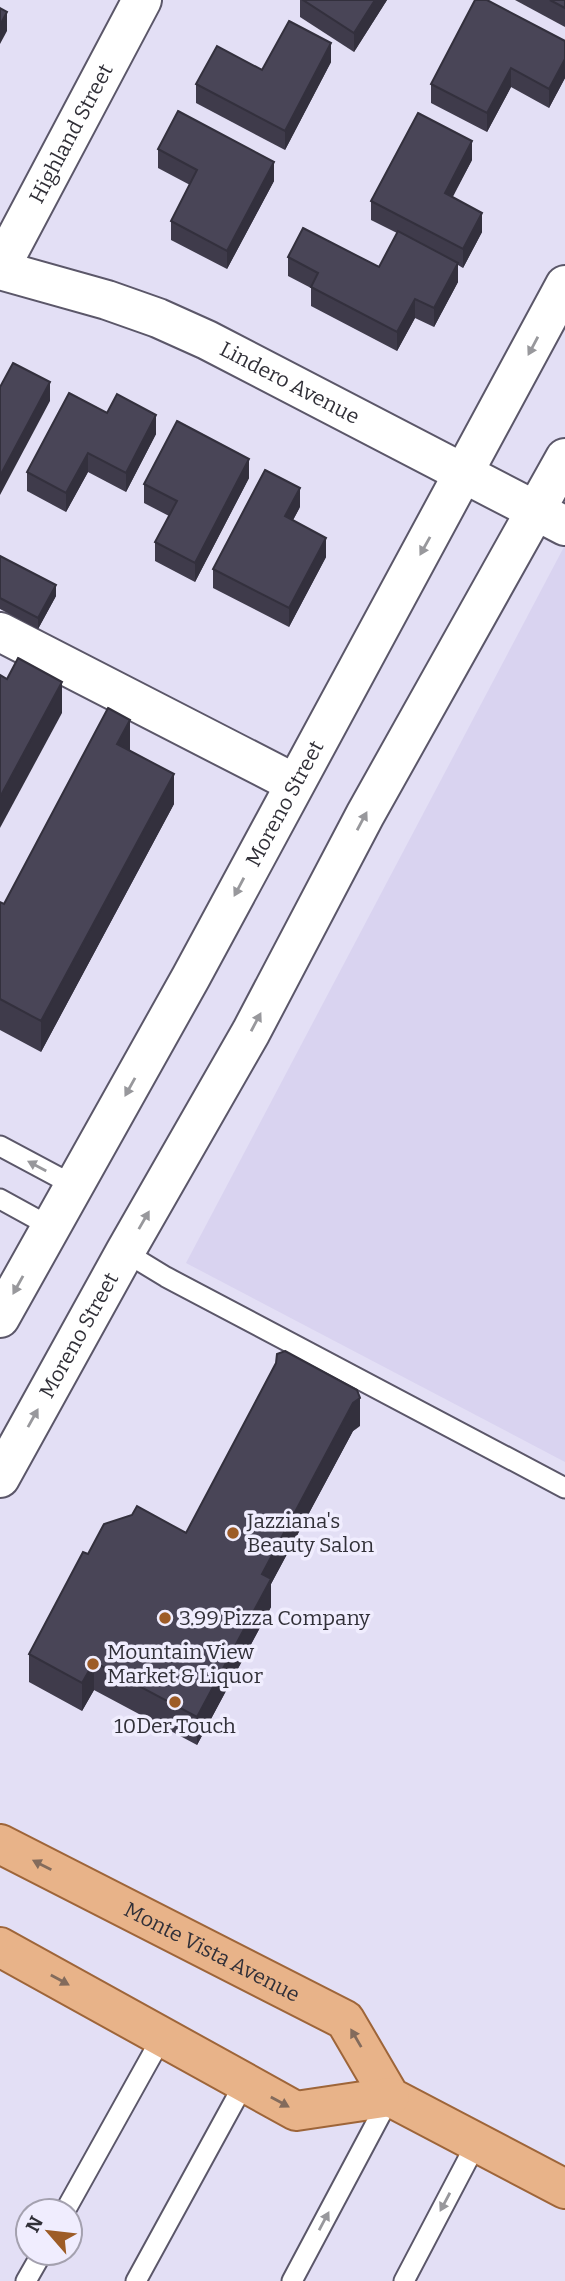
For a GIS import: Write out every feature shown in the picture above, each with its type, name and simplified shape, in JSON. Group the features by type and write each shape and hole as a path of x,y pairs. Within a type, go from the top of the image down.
{"main road":[{"name":"Monte Vista Avenue","path":"0,1844 345,2020 390,2097"},
{"path":"0,1947 296,2111 390,2097 565,2189"}],"street":[{"name":"Highland Street","path":"0,269 142,0"},
{"name":"Lindero Avenue","path":"0,269 107,300 208,340 551,519"},
{"name":"Moreno Street","path":"0,1318 191,977 293,783 565,285"},
{"name":"Moreno Street","path":"0,1478 251,1032 365,815 551,519 565,457"},
{"path":"0,632 293,783"}],"lane":[{"path":"0,1146 75,1185"},
{"path":"0,1199 51,1227"},
{"path":"125,1252 166,1277 565,1488"},
{"path":"73,2197 162,2037"},
{"path":"136,2281 245,2082"},
{"path":"292,2281 390,2097"},
{"path":"404,2281 477,2142"}],"shaded area":[{"path":"565,545 565,1462 186,1263"}],"building":[{"path":"303,0 375,0 354,33"},
{"path":"475,0 487,0 565,41 565,59 549,89 511,68 487,113 431,84"},
{"path":"550,0 565,0 565,8"},
{"path":"0,8 7,12 0,25"},
{"path":"289,21 331,43 285,131 196,84 217,46 262,70"},
{"path":"178,111 274,162 227,251 171,221 197,170 158,149"},
{"path":"418,113 472,141 445,193 482,213 463,249 371,201"},
{"path":"303,228 379,267 398,231 458,263 434,308 415,299 397,332 311,287 318,273 288,257"},
{"path":"13,363 50,382 0,476 0,387"},
{"path":"69,393 107,413 117,394 156,415 126,473 88,453 66,493 27,472"},
{"path":"177,421 249,459 195,563 155,542 177,501 144,484"},
{"path":"265,470 300,488 285,516 326,538 289,608 213,569"},
{"path":"0,556 56,585 38,618 0,598"},
{"path":"18,658 62,682 0,797 0,675 7,679"},
{"path":"108,708 130,720 117,744 174,774 41,1021 0,999 0,902 4,904"},
{"path":"285,1351 357,1390 360,1398 353,1403 262,1574 271,1579 197,1717 94,1662 82,1683 29,1654 83,1552 88,1554 104,1524 132,1515 137,1506 186,1533 276,1363 277,1354"}],"place":[{"name":"Jazziana's Beauty Salon","path":"233,1533"},
{"name":"3.99 Pizza Company","path":"165,1618"},
{"name":"Mountain View Market & Liquor","path":"93,1664"},
{"name":"10Der Touch","path":"175,1702"}]}
